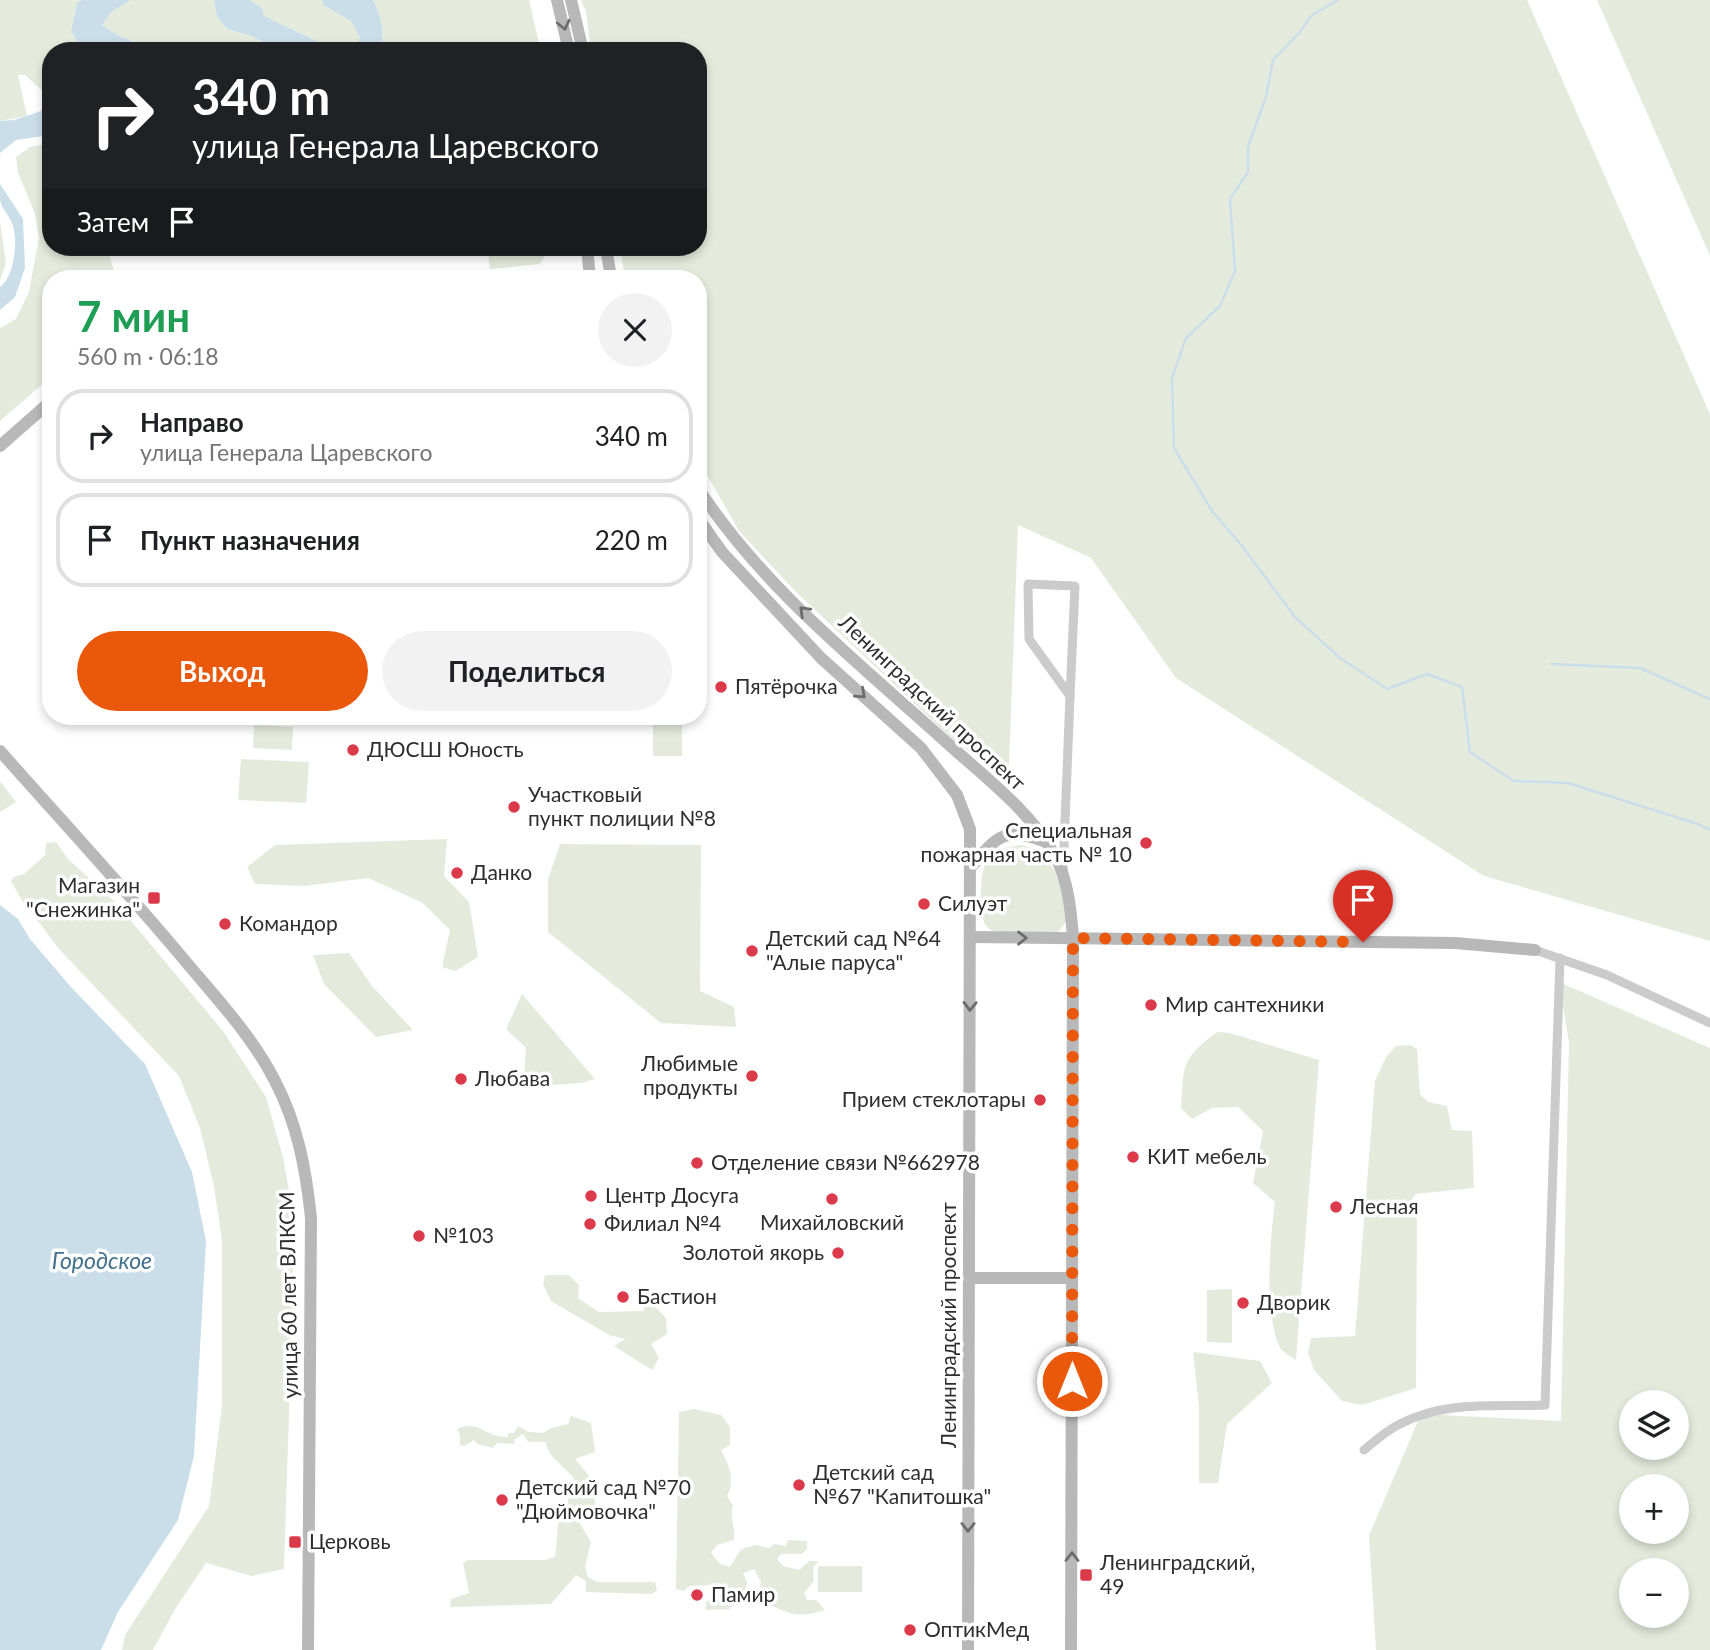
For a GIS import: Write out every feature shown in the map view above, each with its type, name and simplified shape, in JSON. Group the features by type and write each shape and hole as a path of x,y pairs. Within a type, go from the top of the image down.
{"main road":[{"path":"556,0 567,42"},
{"path":"571,0 581,42"},
{"path":"0,446 42,409"},
{"name":"Ленинградский проспект","path":"707,500 755,563 837,643 1014,803 1046,843 1062,875 1070,903 1073,938 1071,1650"},
{"name":"Ленинградский проспект","path":"707,531 722,552 813,650 921,748 957,795 970,829 968,1650"},
{"name":"улица 60 лет ВЛКСМ","path":"2,753 252,1040 276,1082 296,1130 306,1171 311,1219 308,1650"},
{"path":"972,866 992,842 1004,836 1018,833 1046,843"},
{"path":"971,937 1455,943 1535,950"},
{"path":"968,1278 1072,1279"}],"street":[{"path":"1062,875 1075,586 1028,584 1029,639 1070,696"},
{"path":"1535,950 1607,975 1710,1023"},
{"path":"1364,1450 1398,1424 1435,1410 1471,1405 1545,1405 1560,958"}],"green space":[{"path":"0,0 82,0 77,3 71,31 78,42 42,42 42,90 25,75 18,75 27,116 0,121"},
{"path":"131,0 214,0 217,17 227,29 263,42 135,42 112,34 102,25 111,12"},
{"path":"250,0 322,0 323,5 351,21 360,38 358,42 318,42 263,16 262,8"},
{"path":"373,0 529,0 539,42 383,42 378,12"},
{"path":"581,0 1527,0 1710,414 1710,941 1484,876 1176,678 1091,558 1018,525 1009,766 994,769 953,740 795,591 739,531 707,475 707,270 624,270 621,256 707,256 707,42 590,42 586,12"},
{"path":"1597,0 1710,0 1710,256"},
{"path":"42,145 42,256 110,256 114,270 42,270 42,385 0,421 0,328 16,319 29,292 39,238 35,214 18,173 16,157 30,147"},
{"path":"0,221 6,263 0,280"},
{"path":"488,256 545,256 540,264 490,269"},
{"path":"254,725 293,727 292,750 253,748"},
{"path":"653,725 682,725 682,756 653,756"},
{"path":"241,759 309,762 306,803 238,800"},
{"path":"0,781 16,802 0,812"},
{"path":"447,839 444,876 469,902 478,957 456,971 442,967 450,930 423,903 368,878 304,886 255,884 247,867 275,845"},
{"path":"56,842 68,859 117,904 223,1031 266,1097 283,1157 292,1208 293,1287 284,1569 252,1576 206,1563 175,1609 153,1650 122,1650 125,1635 209,1506 222,1406 222,1241 214,1186 200,1128 179,1076 59,949 21,899 11,881 13,877 24,874 45,855 46,843"},
{"path":"560,844 701,845 700,991 734,1007 736,1027 661,1023 548,932 548,879"},
{"path":"1022,845 1043,856 1056,875 1066,922 1058,932 998,933 985,924 981,894 985,865 1001,850"},
{"path":"349,953 372,986 413,1030 376,1037 324,984 313,955"},
{"path":"1559,982 1710,1048 1710,1650 1376,1650 1369,1535 1421,1414 1561,1421 1569,1042"},
{"path":"522,994 595,1079 581,1083 523,1087 526,1048 506,1029"},
{"path":"1217,1032 1230,1033 1319,1060 1296,1360 1279,1346 1271,1314 1270,1255 1275,1202 1253,1183 1263,1131 1238,1107 1212,1108 1192,1119 1181,1108 1187,1064 1197,1049"},
{"path":"1410,1045 1417,1049 1420,1094 1428,1102 1447,1106 1452,1130 1472,1131 1474,1188 1416,1194 1409,1204 1417,1219 1416,1388 1362,1405 1342,1401 1314,1370 1308,1353 1311,1338 1355,1336 1375,1081 1386,1057 1396,1046"},
{"path":"545,1275 569,1275 579,1285 578,1298 599,1312 644,1311 644,1295 666,1318 667,1334 651,1344 659,1358 652,1370 614,1346 625,1339 609,1335 551,1301 543,1284"},
{"path":"1232,1289 1232,1343 1207,1342 1207,1290"},
{"path":"1193,1352 1260,1361 1272,1383 1227,1424 1218,1483 1199,1483 1199,1407"},
{"path":"694,1409 721,1415 730,1427 730,1445 721,1450 730,1473 731,1484 727,1496 733,1506 734,1540 717,1545 711,1553 720,1564 730,1567 741,1549 756,1545 769,1548 774,1544 786,1546 788,1540 807,1541 807,1549 802,1554 781,1554 777,1559 783,1566 799,1570 809,1561 819,1561 813,1568 814,1581 804,1593 807,1600 816,1600 825,1610 805,1614 790,1613 758,1597 761,1582 754,1569 743,1573 747,1582 745,1599 729,1609 706,1610 706,1602 719,1595 714,1585 689,1586 684,1591 676,1589 679,1412"},
{"path":"571,1416 591,1423 595,1452 575,1459 591,1478 596,1507 577,1508 576,1517 591,1542 585,1567 588,1577 597,1582 655,1582 657,1590 652,1594 586,1592 586,1581 576,1575 551,1604 450,1607 451,1599 469,1593 463,1563 468,1560 545,1560 555,1557 559,1514 573,1493 574,1478 550,1454 545,1442 528,1442 523,1434 515,1439 514,1444 497,1443 493,1448 477,1444 474,1440 464,1446 460,1445 457,1429 471,1426 500,1437 508,1437 508,1433 514,1433 518,1426 529,1432 543,1433 568,1424"},
{"path":"818,1566 862,1566 862,1592 818,1592"}],"water":[{"path":"82,0 131,0 111,12 102,25 135,42 78,42 71,31 77,3"},
{"path":"214,0 250,0 262,8 264,16 318,42 263,42 227,29 217,17"},
{"path":"322,0 373,0 382,25 383,42 358,42 360,38 351,21 323,5"},
{"path":"42,111 42,136 16,140 0,153 0,121 14,120"},
{"path":"0,184 23,219 25,268 15,297 0,310 0,287 9,276 15,237 13,226 0,200"},
{"name":"Городское","path":"0,905 18,919 30,939 70,986 145,1064 192,1172 206,1241 194,1456 178,1520 118,1612 101,1650 0,1650"}],"waterway":[{"path":"1338,0 1312,15 1273,60 1266,97 1248,147 1248,172 1230,199 1235,271 1220,306 1186,338 1172,378 1174,448 1212,511 1295,617 1340,658 1387,689 1427,674 1462,687 1470,752 1514,781 1568,783 1710,830"},
{"path":"1551,664 1640,668 1710,699"}],"place":[{"name":"Пятёрочка","path":"721,687"},
{"name":"ДЮСШ Юность","path":"353,750"},
{"name":"Участковый пункт полиции №8","path":"514,807"},
{"name":"Специальная пожарная часть № 10","path":"1146,843"},
{"name":"Данко","path":"457,873"},
{"name":"Магазин \"Снежинка\"","path":"154,898"},
{"name":"Силуэт","path":"924,904"},
{"name":"Командор","path":"225,924"},
{"name":"Детский сад №64 \"Алые паруса\"","path":"752,951"},
{"name":"Мир сантехники","path":"1151,1005"},
{"name":"Любимые продукты","path":"752,1076"},
{"name":"Любава","path":"461,1079"},
{"name":"Прием стеклотары","path":"1040,1100"},
{"name":"КИТ мебель","path":"1133,1157"},
{"name":"Отделение связи №662978","path":"697,1163"},
{"name":"Центр Досуга","path":"591,1196"},
{"name":"Михайловский","path":"832,1199"},
{"name":"Лесная","path":"1336,1207"},
{"name":"Филиал №4","path":"590,1224"},
{"name":"№103","path":"419,1236"},
{"name":"Золотой якорь","path":"838,1253"},
{"name":"Бастион","path":"623,1297"},
{"name":"Дворик","path":"1243,1303"},
{"name":"Детский сад №67 \"Капитошка\"","path":"799,1485"},
{"name":"Детский сад №70 \"Дюймовочка\"","path":"502,1500"},
{"name":"Церковь","path":"295,1542"},
{"name":"Ленинградский, 49","path":"1086,1575"},
{"name":"Памир","path":"697,1595"},
{"name":"ОптикМед","path":"910,1630"}],"route":[{"path":"1072,1381 1073,938 1363,942"}]}
